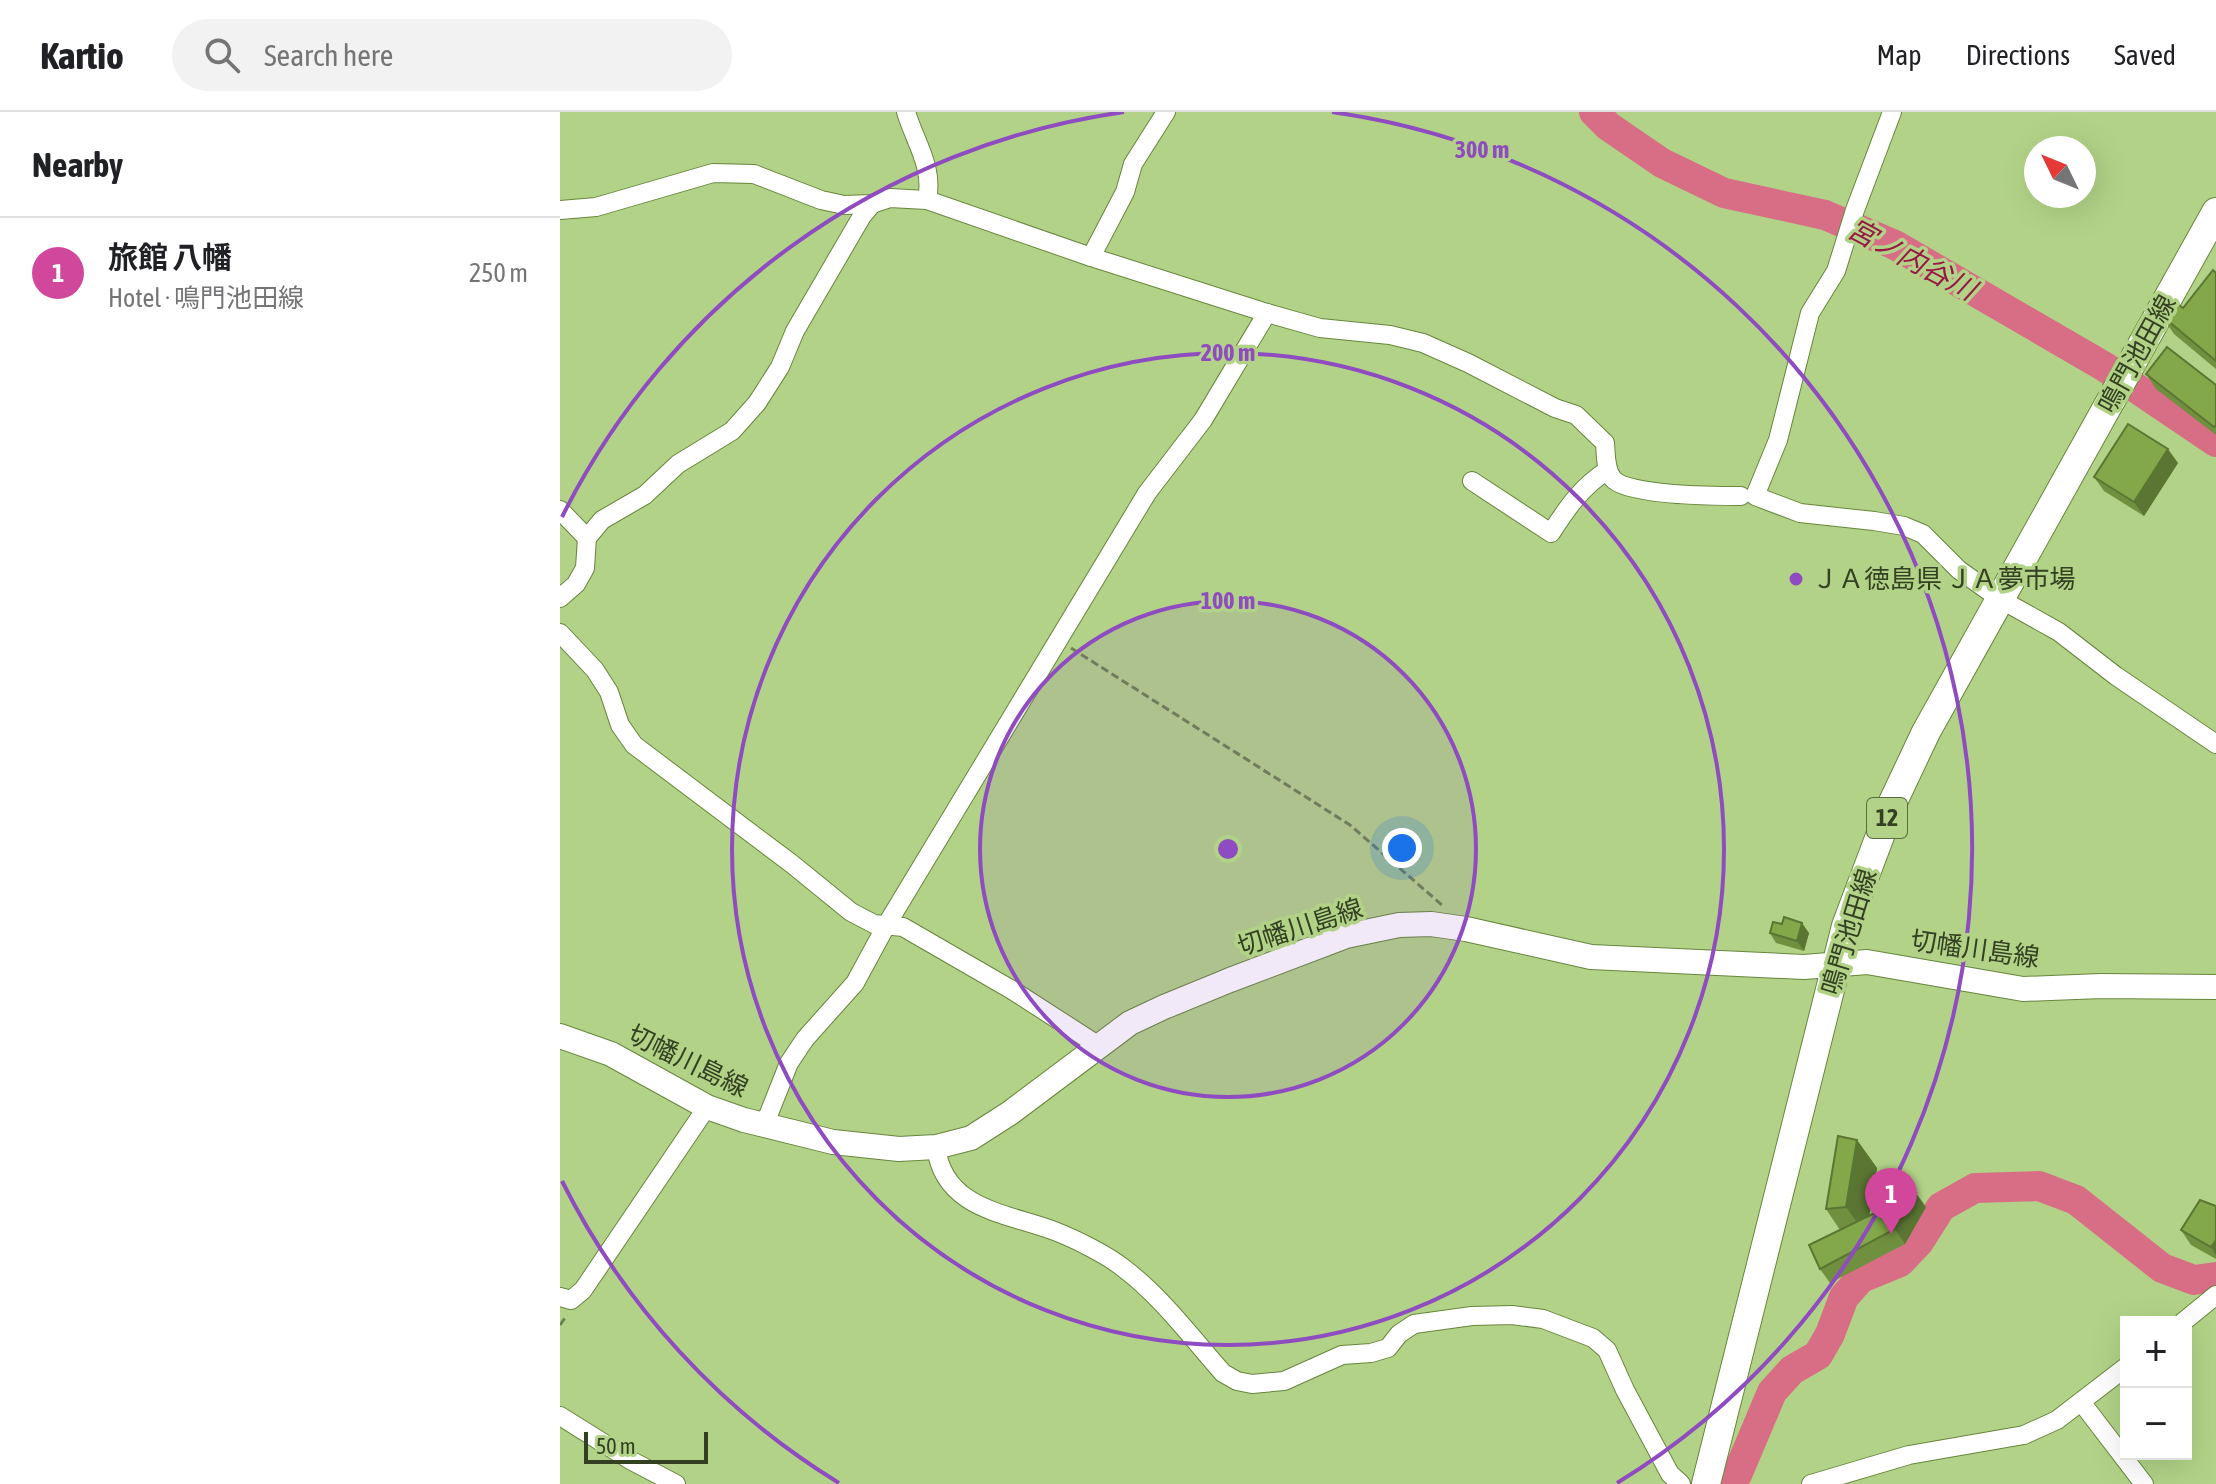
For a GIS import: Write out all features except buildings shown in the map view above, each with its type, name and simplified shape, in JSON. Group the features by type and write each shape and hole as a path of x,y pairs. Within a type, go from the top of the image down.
{"main road":[{"name":"鳴門池田線","path":"1706,1484 1846,926 1892,804 1926,732 2216,212"},
{"name":"切幡川島線","path":"560,1036 611,1054 707,1107 764,1126 833,1142 899,1149 936,1147 971,1138 1010,1113 1130,1023 1164,1007 1346,936 1399,925 1431,924 1466,929 1591,957 1804,967 1867,962 2023,989 2216,987"}],"street":[{"path":"906,112 923,151 929,188 927,200"},
{"path":"1091,257 1125,192 1133,164 1166,112"},
{"path":"1892,112 1836,271 1810,313 1778,440 1755,496 1800,513 1904,526 1923,534 1959,570 2000,599 2059,632 2116,676 2216,744"},
{"path":"560,210 596,207 713,173 754,174 821,200 844,205 872,204 890,198 927,200 1267,313 1320,328 1390,335 1423,343 1555,408 1576,415 1605,443 1608,470 1613,480 1625,487 1692,496 1741,496"},
{"path":"560,598 576,584 585,568 587,538 602,520 645,495 678,464 732,431 757,403 780,367 795,331 872,204"},
{"path":"764,1126 789,1063 805,1039 855,983 887,924 1147,493 1203,420 1267,313"},
{"path":"1472,481 1551,533 1574,498 1593,479 1608,470"},
{"path":"560,510 587,538"},
{"path":"560,633 595,670 609,692 620,725 634,745 851,912 874,924 903,927 917,934 1099,1046"},
{"path":"560,1297 571,1300 583,1290 707,1107"},
{"path":"936,1147 938,1164 948,1182 972,1202 1007,1218 1058,1232 1119,1264 1141,1282 1223,1373 1237,1381 1252,1384 1284,1381 1342,1355 1388,1348 1399,1334 1414,1324 1472,1316 1512,1315 1543,1319 1593,1338 1607,1350 1670,1474 1681,1484"},
{"path":"2190,1316 2216,1295"},
{"path":"1811,1484 1909,1455 2024,1435 2057,1420 2120,1372"},
{"path":"2082,1403 2144,1484"},
{"path":"560,1416 632,1461 676,1484"}],"path":[{"path":"1057,640 1350,825 1451,912 1466,929"}],"waterway":[{"name":"宮ノ内谷川","path":"1594,112 1608,126 1662,163 1724,193 1825,215 1895,245 2105,367 2216,442"},
{"path":"1731,1484 1772,1392 1792,1370 1818,1355 1844,1297 1861,1278 1900,1262 1919,1242 1941,1207 1975,1188 2039,1186 2076,1200 2162,1268 2194,1280 2216,1277"}],"place":[{"name":"ＪＡ徳島県 ＪＡ夢市場","path":"1796,579"},
{"name":"旅館 八幡","path":"1891,1234"}]}
